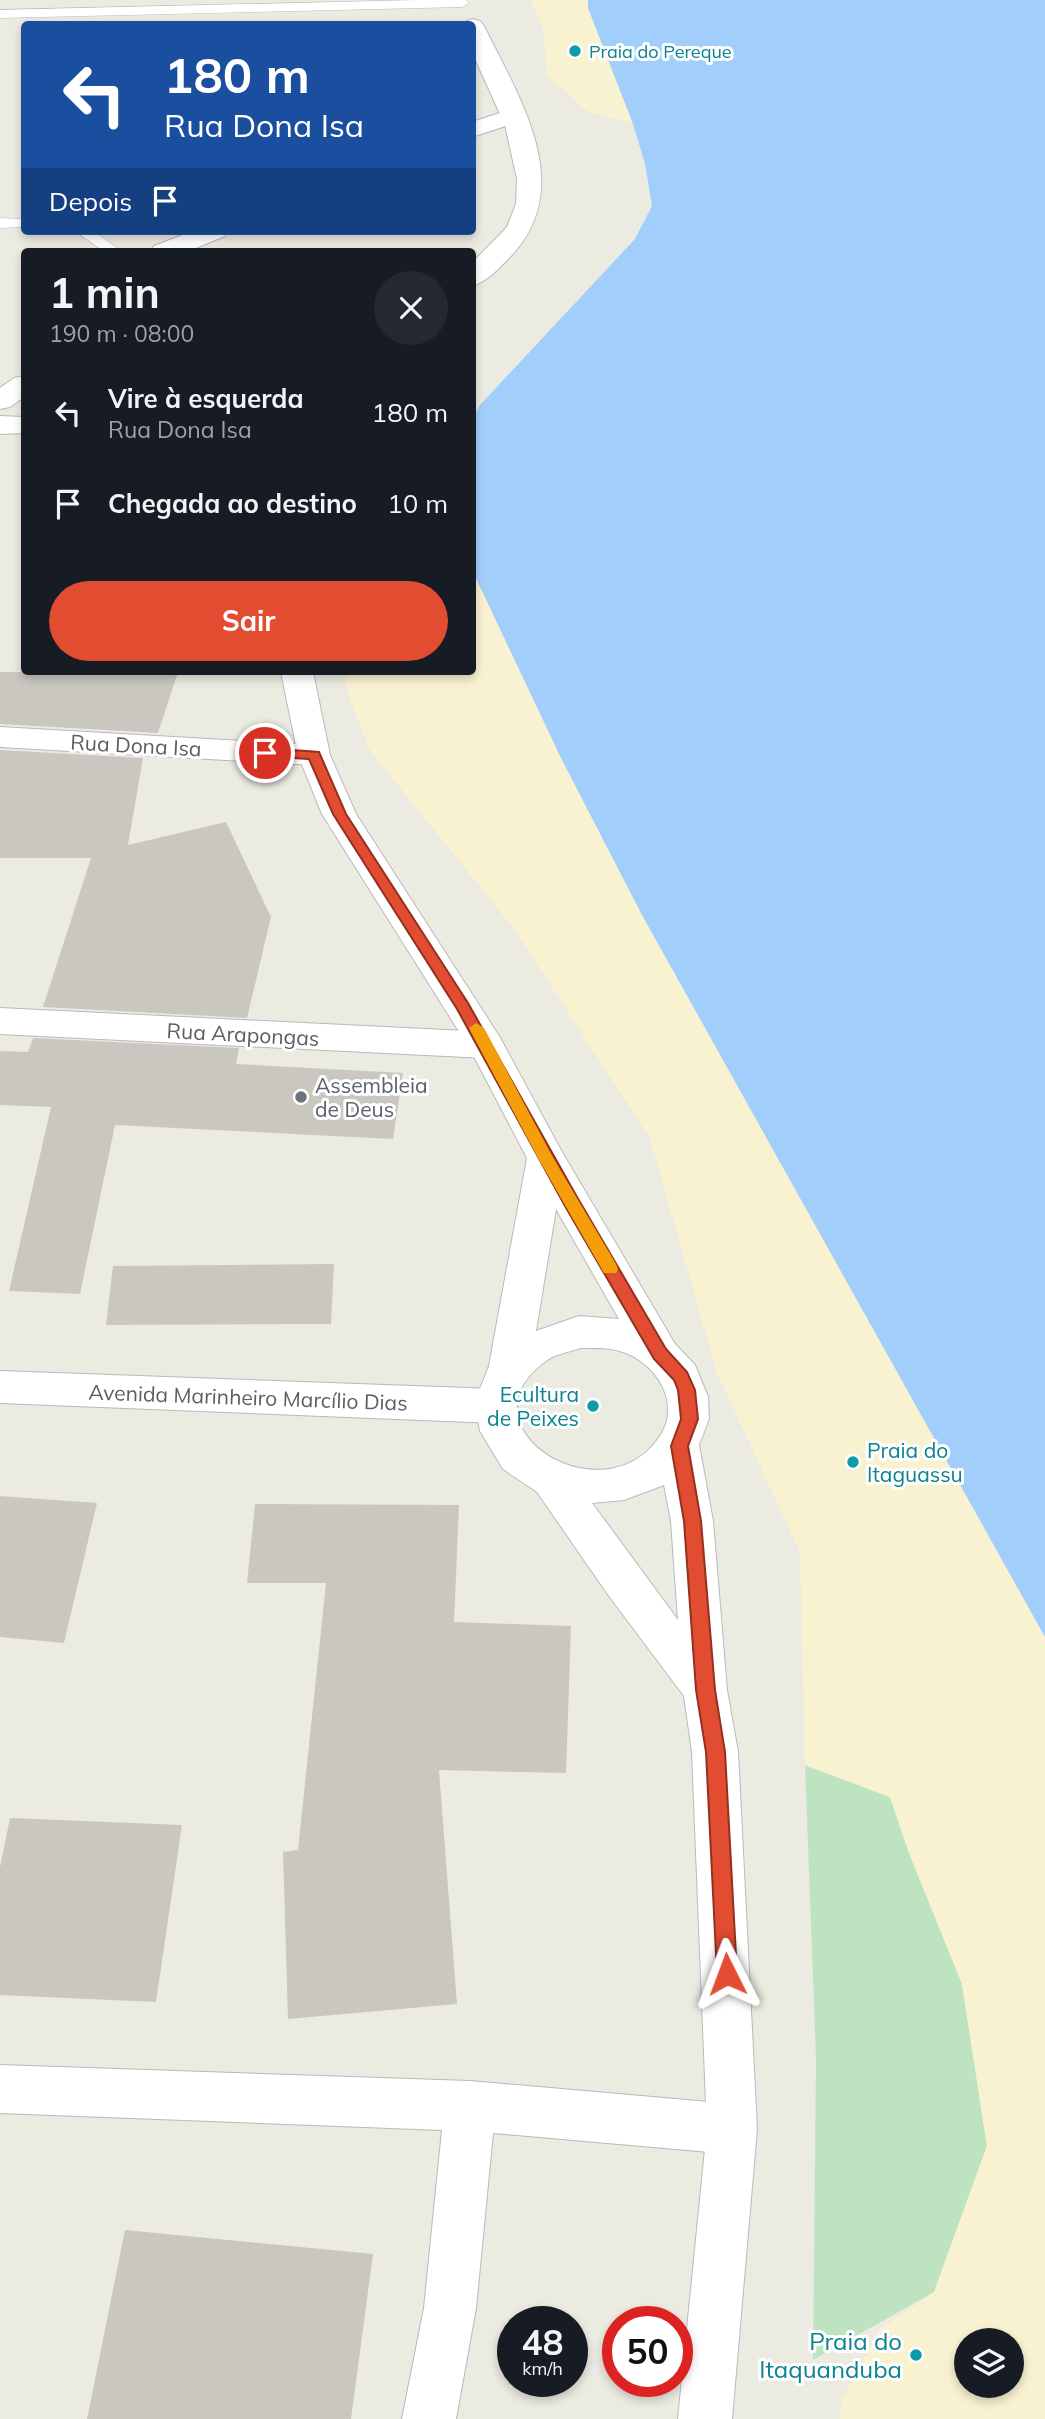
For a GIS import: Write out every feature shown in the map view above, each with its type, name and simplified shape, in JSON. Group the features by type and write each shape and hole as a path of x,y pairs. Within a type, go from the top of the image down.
{"main road":[{"path":"461,1 470,21"},
{"path":"476,34 530,164 531,183 521,225 476,274"},
{"path":"476,129 512,116"},
{"path":"173,248 206,235"},
{"path":"0,401 21,386"},
{"path":"0,425 21,425"},
{"path":"298,675 314,755 340,814 486,1045 546,1158 660,1354 681,1377 690,1404 689,1419 679,1446 646,1475 624,1483 600,1487 575,1486 552,1479 535,1471 510,1449 499,1428 497,1392 509,1368 546,1158"},
{"name":"Rua Dona Isa","path":"0,737 314,755"},
{"name":"Rua Arapongas","path":"0,1021 486,1045"},
{"path":"509,1368 539,1343 579,1332 622,1335 643,1343 660,1354"},
{"name":"Avenida Marinheiro Marcílio Dias","path":"0,1387 496,1406"},
{"path":"679,1446 692,1521 705,1690 715,1752 732,2129 705,2419"},
{"path":"552,1479 624,1583 705,1690"},
{"path":"0,2089 470,2106 732,2129"},
{"path":"429,2419 450,2308 470,2106"}],"lane":[{"path":"0,14 461,1"},
{"path":"0,223 21,223"},
{"path":"89,235 110,248"}],"green space":[{"path":"805,1765 890,1797 909,1853 962,1984 987,2146 934,2292 813,2360 816,2058"}],"sand":[{"name":"Praia do Pereque","path":"530,0 588,0 588,8 633,124 587,111 547,75 543,27"},
{"name":"Praia do Itaguassu","path":"476,576 561,758 642,915 1045,1637 1045,2419 840,2419 842,2400 879,2330 934,2292 987,2146 962,1984 909,1853 890,1797 805,1765 800,1552 717,1373 650,1138 514,929 369,749 348,694 345,675 476,675"}],"water":[{"path":"588,0 1045,0 1045,1637 642,915 561,758 476,578 476,412 635,239 652,206 645,164 633,124 588,8"}],"building":[{"path":"0,672 21,672 21,675 177,675 158,733 0,724"},
{"path":"0,750 143,758 128,845 226,822 271,917 247,1018 43,1007 91,858 0,858"},
{"path":"33,1038 239,1048 236,1064 403,1073 393,1139 115,1125 80,1294 9,1291 51,1107 0,1105 0,1051 28,1052"},
{"path":"334,1264 331,1324 106,1325 113,1266"},
{"path":"0,1496 97,1503 64,1643 0,1637"},
{"path":"255,1504 459,1505 454,1622 571,1626 566,1773 439,1770 457,2004 288,2019 283,1852 298,1850 326,1583 247,1583"},
{"path":"10,1818 182,1825 156,2002 0,1995 0,1867"},
{"path":"125,2230 373,2254 351,2419 87,2419"}],"slow traffic":[{"path":"476,1028 610,1269"}],"place":[{"name":"Praia do Pereque","path":"575,51"},
{"name":"Assembleia de Deus","path":"301,1097"},
{"name":"Ecultura de Peixes","path":"593,1406"},
{"name":"Praia do Itaguassu","path":"853,1462"},
{"name":"Praia do Itaquanduba","path":"916,2355"}],"route":[{"path":"265,753 314,755 325,787 340,814 452,988 571,1202 660,1354 681,1377 686,1390 690,1404 689,1419 679,1446 692,1521 700,1594 705,1690 715,1752 727,1974"}]}
